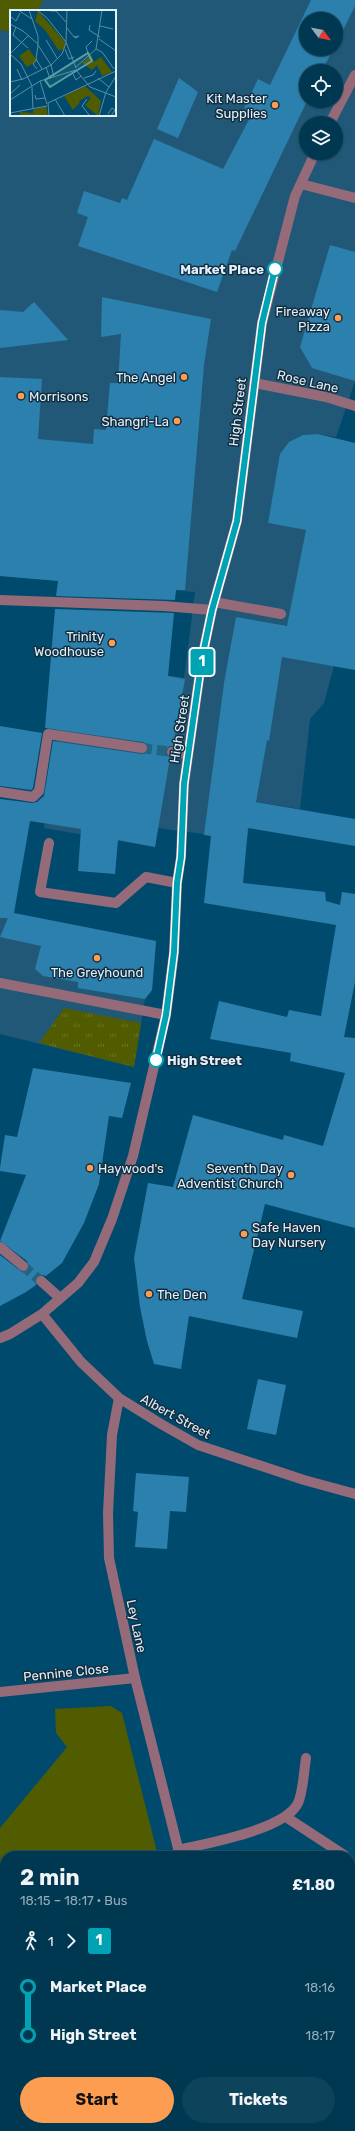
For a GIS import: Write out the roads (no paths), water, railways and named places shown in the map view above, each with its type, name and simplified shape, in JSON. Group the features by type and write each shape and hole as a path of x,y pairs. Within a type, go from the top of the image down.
{"street":[{"path":"334,116 355,75"},
{"name":"High Street","path":"0,1338 10,1334 42,1314 78,1283 94,1262 112,1219 133,1156 166,1015 174,952 177,883 181,857 184,784 188,754 213,606 237,521 262,323 286,228 301,184 312,160"},
{"path":"301,184 355,198"},
{"name":"Rose Lane","path":"254,383 326,397 355,406"},
{"path":"0,600 164,606 213,606 281,614"},
{"path":"0,792 33,797 39,791 48,734 142,748"},
{"path":"172,752 188,754"},
{"path":"49,843 40,892 116,903 146,877 177,883"},
{"path":"0,982 166,1015"},
{"path":"0,1247 23,1266"},
{"path":"41,1281 60,1298"},
{"name":"Albert Street","path":"42,1314 81,1362 118,1398 198,1445 304,1480 355,1494"},
{"name":"Ley Lane","path":"118,1398 112,1435 108,1513 109,1558 135,1678 178,1851"},
{"name":"Pennine Close","path":"0,1692 135,1678"},
{"path":"186,1851 261,1829 286,1817 298,1803 306,1758"},
{"path":"286,1817 338,1851"}],"tunnel":[{"path":"142,748 172,752"},
{"path":"23,1266 41,1281"}],"place":[{"name":"Kit Master Supplies","path":"275,105"},
{"name":"Market Place","path":"275,269"},
{"name":"Fireaway Pizza","path":"338,318"},
{"name":"The Angel","path":"184,377"},
{"name":"Morrisons","path":"21,396"},
{"name":"Shangri-La","path":"177,421"},
{"name":"Trinity Woodhouse","path":"112,643"},
{"name":"The Greyhound","path":"97,958"},
{"name":"High Street","path":"156,1060"},
{"name":"Haywood's","path":"90,1168"},
{"name":"Seventh Day Adventist Church","path":"291,1175"},
{"name":"Safe Haven Day Nursery","path":"244,1234"},
{"name":"The Den","path":"149,1294"}]}
